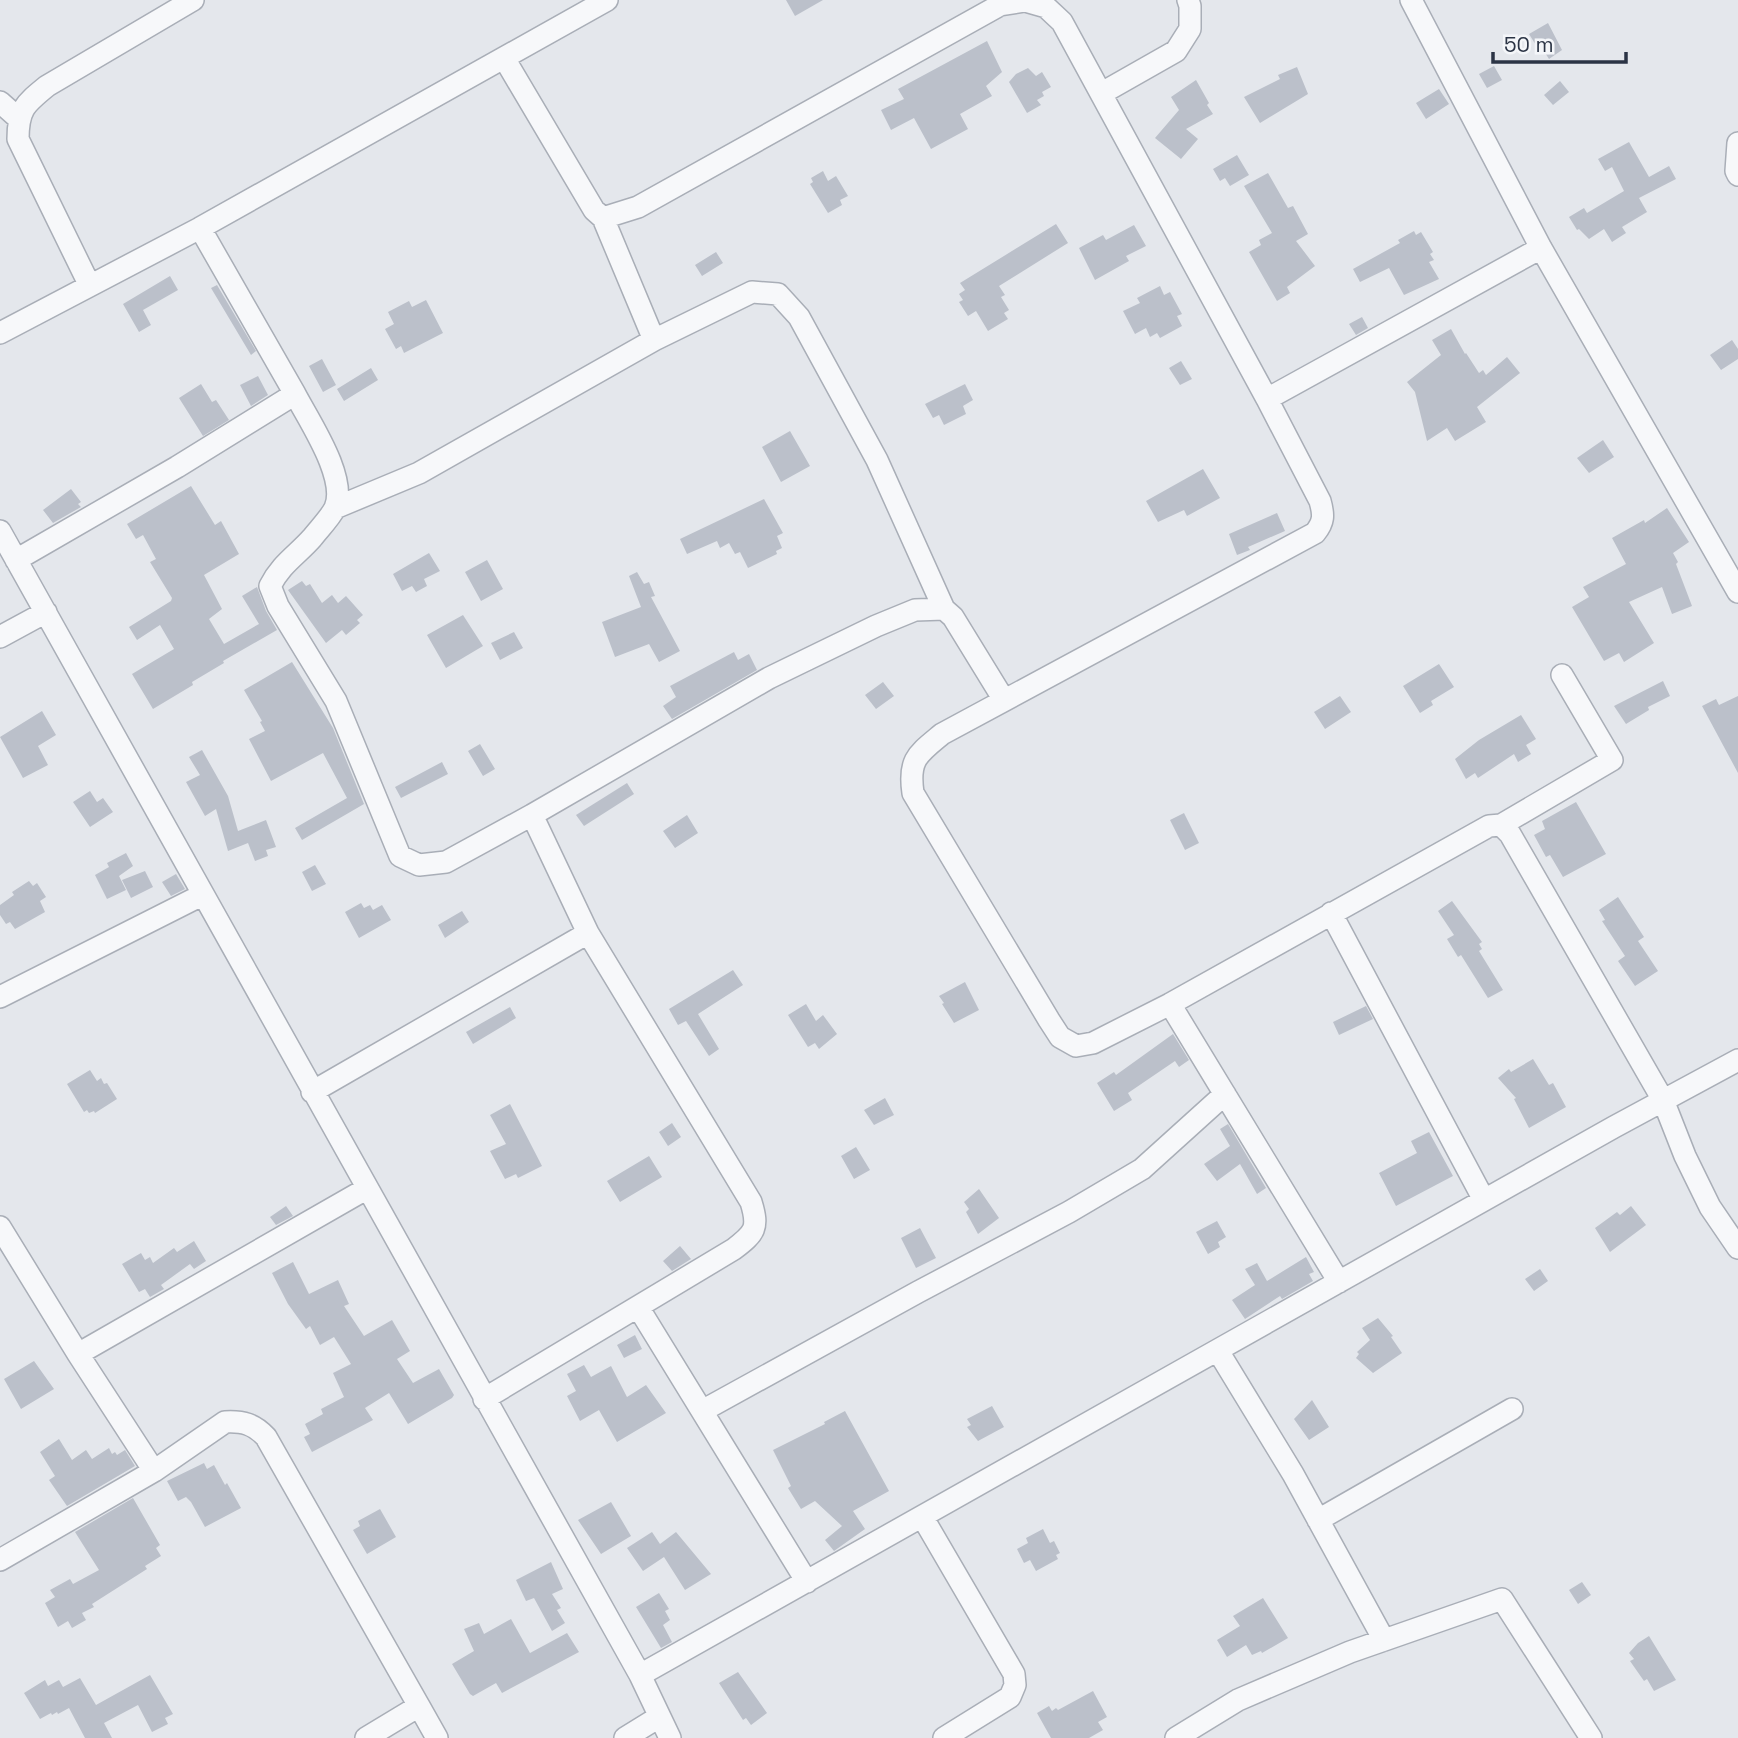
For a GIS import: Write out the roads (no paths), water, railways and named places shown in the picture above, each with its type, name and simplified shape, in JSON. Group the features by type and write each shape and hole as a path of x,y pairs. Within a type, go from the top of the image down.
{"street":[{"path":"89,284 18,139 18,118 26,103 47,86 193,0"},
{"path":"0,333 200,228 607,0"},
{"path":"1102,93 1176,51 1191,29 1188,0"},
{"path":"1410,0 1541,248 1738,592"},
{"path":"603,218 638,207 1000,5 1026,1 1046,7 1062,22 1267,400 1320,501 1323,512 1322,524 1315,533 942,734 919,753 910,772 913,793 1060,1037 1076,1046 1093,1044 1170,1004 1489,827 1501,825 1612,760 1562,676"},
{"path":"504,58 594,211 603,218 654,340"},
{"path":"0,102 18,118"},
{"path":"1738,143 1738,175"},
{"path":"200,228 295,394 335,474 338,491 335,508 310,540 278,569 270,586 278,606 336,701 400,856 419,865 446,862 769,678 915,610 944,609"},
{"path":"1267,400 1541,248"},
{"path":"335,508 419,473 654,340 751,292 778,294 799,317 877,460 944,609 953,617 1004,700"},
{"path":"16,560 177,467 295,394"},
{"path":"0,531 640,1675 670,1738"},
{"path":"0,637 46,612"},
{"path":"484,1399 734,1249 749,1237 756,1220 751,1202 588,933 532,815"},
{"path":"1501,825 1510,834 1663,1100 1685,1156 1710,1208 1738,1248"},
{"path":"0,997 202,895"},
{"path":"1331,914 1484,1200"},
{"path":"312,1093 588,933"},
{"path":"1170,1004 1339,1282"},
{"path":"640,1675 1738,1060"},
{"path":"702,1411 1069,1212 1142,1169 1225,1094"},
{"path":"78,1354 366,1189"},
{"path":"0,1227 154,1471"},
{"path":"638,1307 807,1582"},
{"path":"1218,1351 1318,1520 1384,1640"},
{"path":"1318,1520 1513,1409"},
{"path":"0,1560 154,1471 225,1422 239,1421 256,1426 266,1437 437,1738"},
{"path":"923,1518 1014,1674 1015,1685 1010,1697 944,1738"},
{"path":"1176,1738 1238,1700 1350,1651 1502,1599 1591,1738"},
{"path":"366,1738 419,1706"},
{"path":"625,1738 659,1717"}]}
